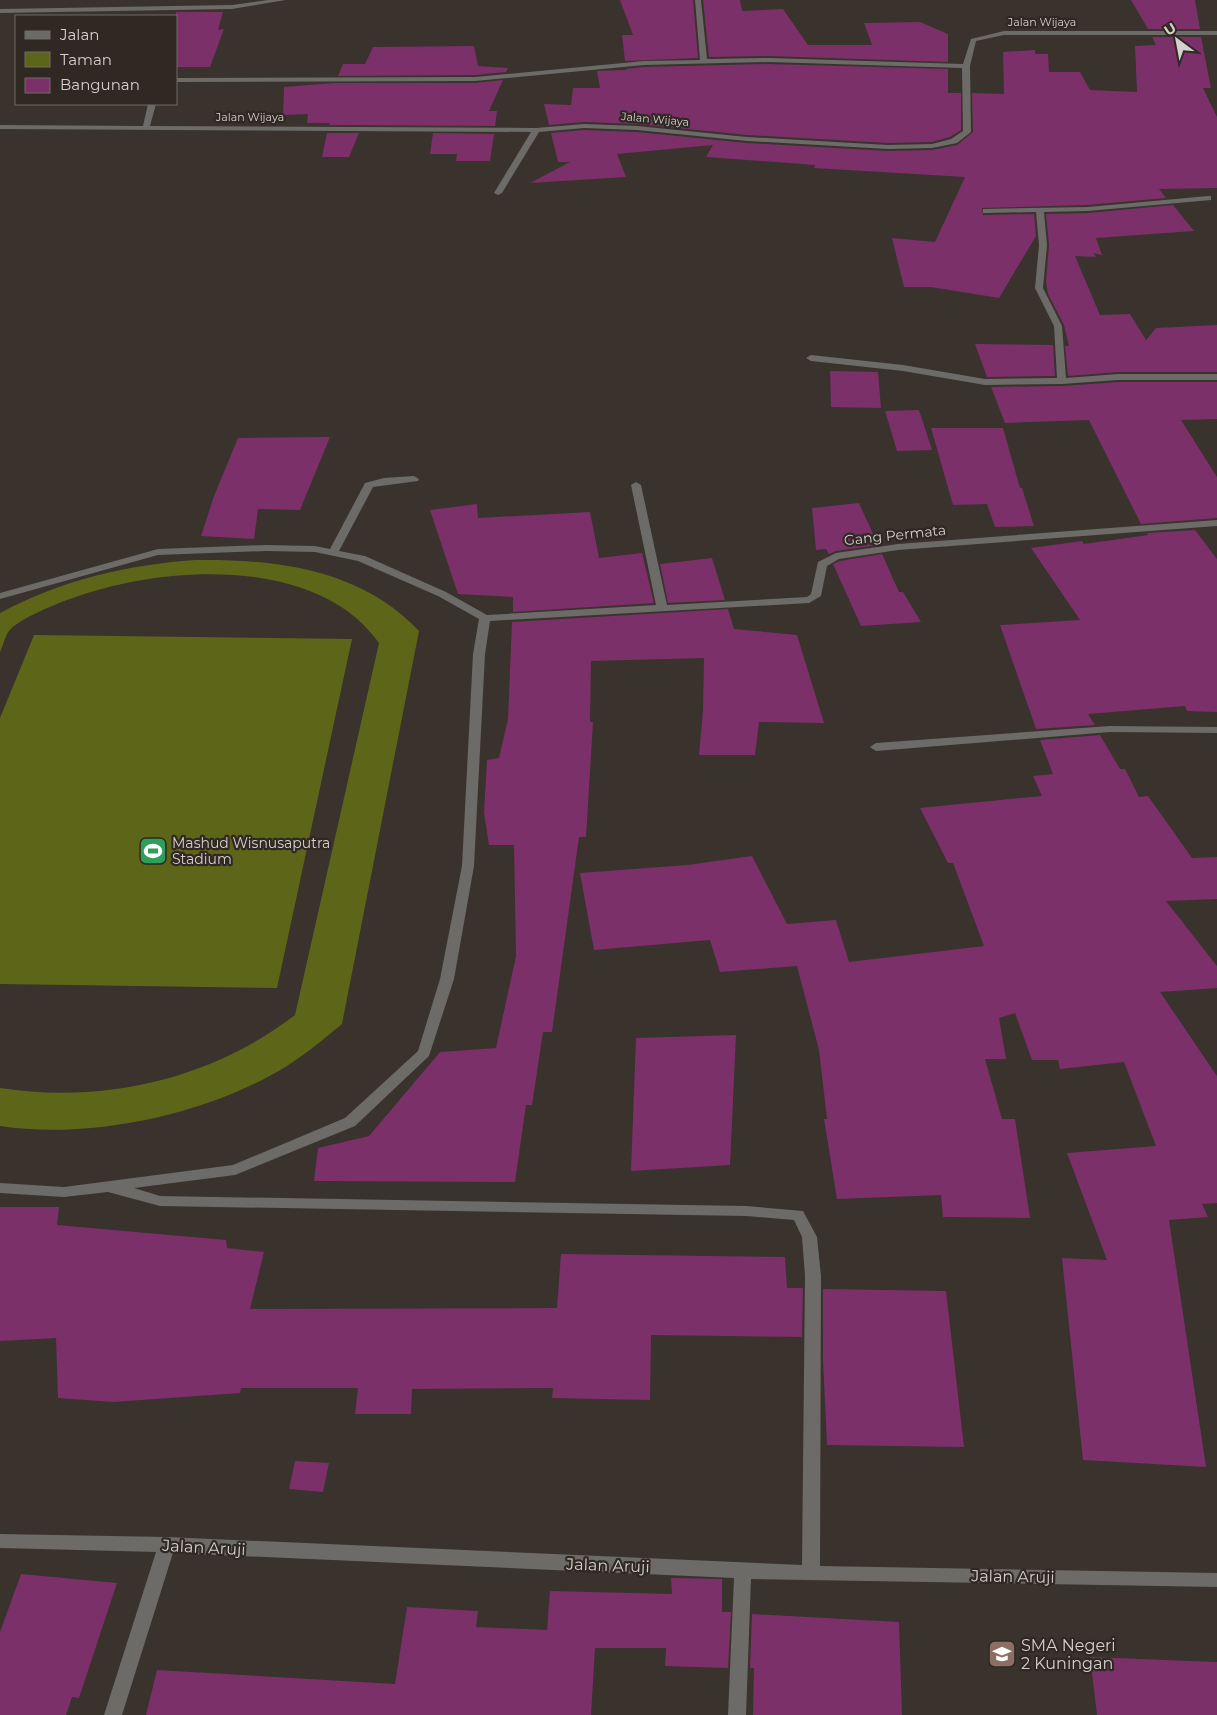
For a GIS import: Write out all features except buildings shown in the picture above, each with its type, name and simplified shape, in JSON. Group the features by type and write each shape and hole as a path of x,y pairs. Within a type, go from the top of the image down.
{"street":[{"path":"0,11 232,7 283,0"},
{"path":"698,0 704,62"},
{"name":"Jalan Wijaya","path":"0,127 536,130 584,126 637,128 841,146 932,146 954,141 967,132 966,66 973,40 1004,33 1217,32"},
{"path":"178,80 475,79 644,63 768,60 966,66"},
{"path":"146,128 152,105"},
{"path":"498,193 536,130"},
{"path":"986,211 1040,211 1208,198"},
{"path":"1040,211 1043,245 1039,288 1058,326 1062,381"},
{"path":"811,358 903,368 984,382 1062,381 1118,377 1217,377"},
{"path":"333,553 369,485 384,481 414,479"},
{"path":"636,485 662,608"},
{"name":"Gang Permata","path":"485,618 809,600 816,596 822,564 836,556 898,547 1217,523"},
{"path":"0,596 158,552 266,548 315,549 361,558 442,594 485,618 479,654 468,866 447,979 424,1053 350,1122 235,1170 64,1192 0,1188"},
{"path":"876,747 1110,729 1217,730"},
{"path":"107,1186 160,1200 746,1211 798,1215 808,1227 811,1238 813,1276 811,1572"},
{"name":"Jalan Aruji","path":"0,1541 167,1544 297,1552 743,1571 1217,1580"},
{"path":"113,1715 140,1624 167,1544"},
{"path":"736,1715 743,1571"}],"green space":[{"path":"195,560 256,562 316,572 344,581 371,594 396,610 419,631 342,1024 287,1066 256,1083 222,1098 186,1110 110,1126 35,1129 0,1126 0,1088 39,1092 78,1092 117,1089 155,1082 229,1056 263,1037 295,1015 379,643 352,614 318,594 278,581 236,575 193,575 150,579 109,587 73,598 39,612 14,626 8,633 0,652 0,613 23,601 71,583 119,570"},
{"name":"Mashud Wisnusaputra Stadium","path":"34,635 352,639 277,988 0,984 0,718"}],"place":[{"name":"Mashud Wisnusaputra Stadium","path":"153,851"},
{"name":"SMA Negeri 2 Kuningan","path":"1002,1654"}]}
